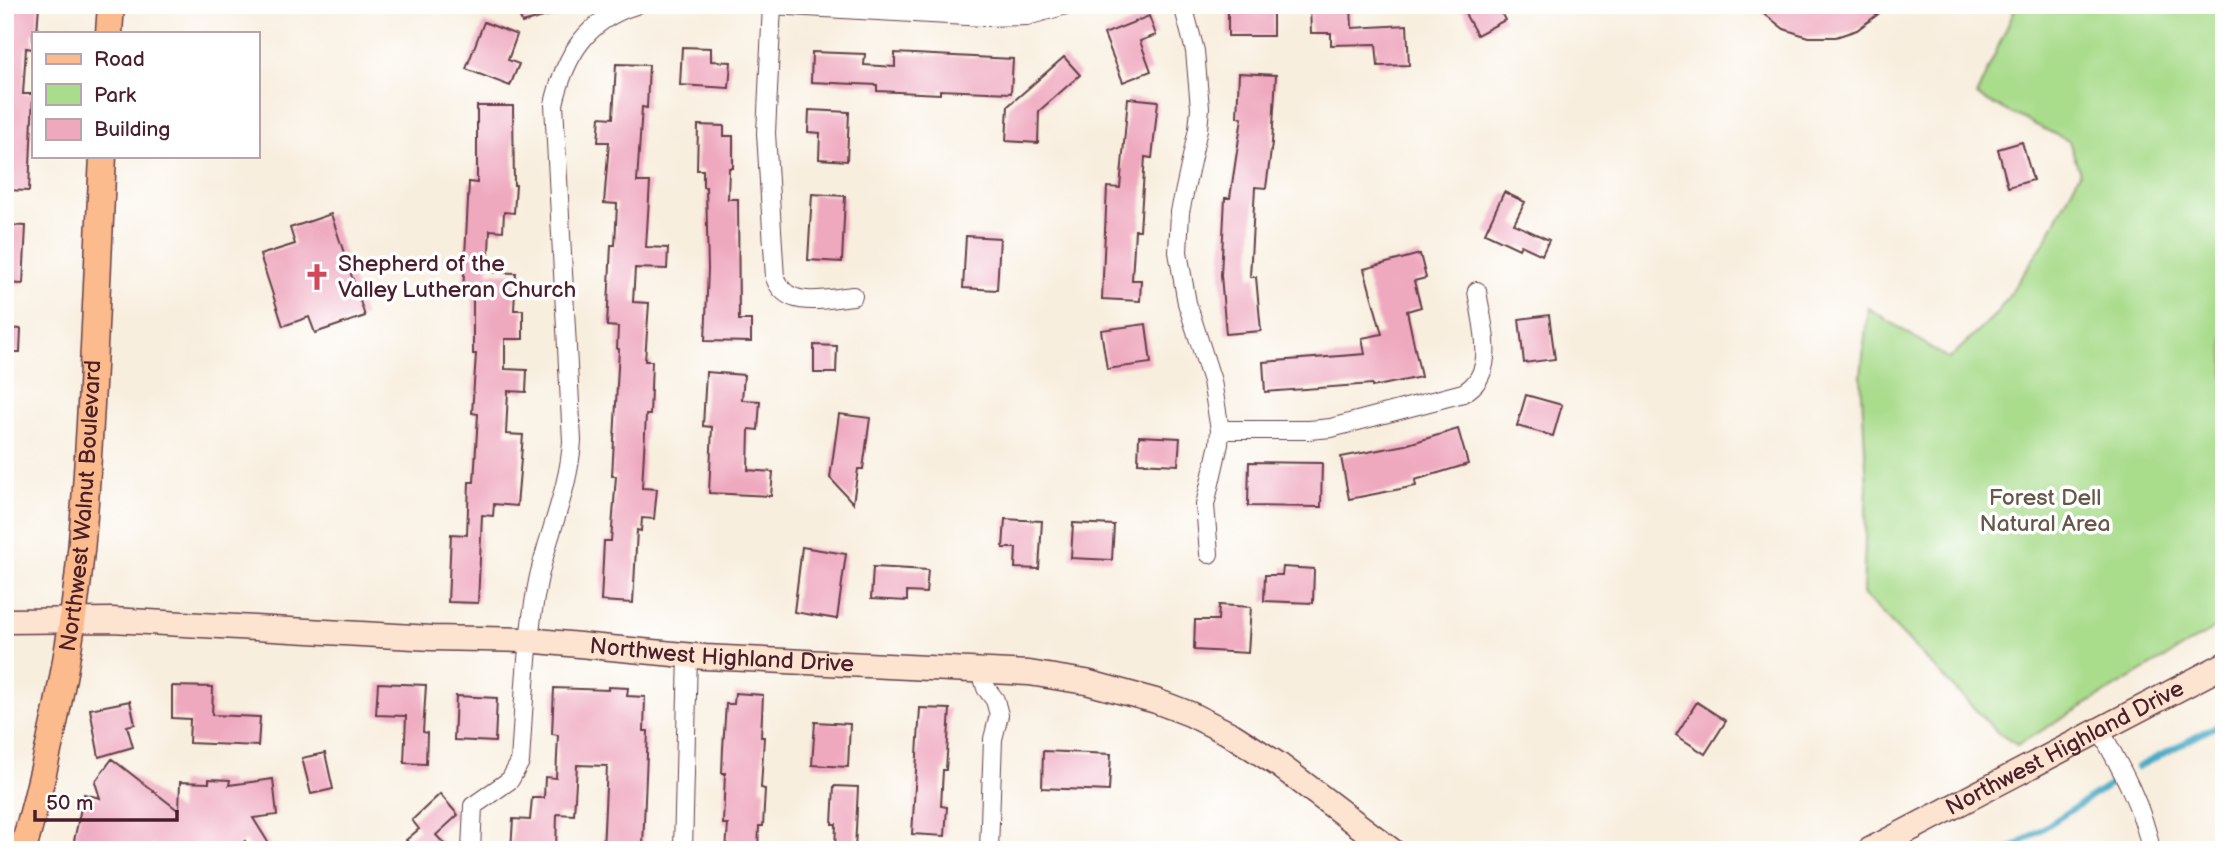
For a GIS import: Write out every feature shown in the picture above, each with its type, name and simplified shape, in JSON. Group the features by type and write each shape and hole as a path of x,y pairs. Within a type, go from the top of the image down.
{"main road":[{"path":"110,32 111,5"},
{"name":"Northwest Walnut Boulevard","path":"23,850 41,786 71,622 84,518 103,158"},
{"name":"Northwest Highland Drive","path":"5,621 112,620 432,638 527,640 688,655 1030,673 1086,682 1122,690 1190,714 1232,735 1279,765 1391,850"},
{"name":"Northwest Highland Drive","path":"1870,850 2224,666"}],"street":[{"path":"471,850 473,806 510,780 520,762 527,640 539,578 567,485 571,452 554,104 561,77 572,53 587,33 615,13 636,5"},
{"path":"853,296 810,300 789,297 778,287 775,278 766,134 772,5 985,11 1027,16 1066,5"},
{"path":"1183,5 1195,51 1200,108 1180,212 1178,252 1186,303 1212,380 1220,430 1205,505 1209,554"},
{"path":"1220,430 1331,428 1471,389 1485,369 1477,291"},
{"path":"683,850 688,655"},
{"path":"981,671 999,715 993,739 989,850"},
{"path":"2100,730 2130,787 2148,834 2151,850"}],"green space":[{"name":"Forest Dell Natural Area","path":"2017,5 2224,5 2224,623 2017,745 1997,732 1863,594 1867,486 1861,376 1868,308 1949,359 1997,313 2046,240 2080,173 2069,141 1976,96"}],"building":[{"path":"12,5 39,5 37,32 32,32 32,49 26,48 23,94 32,94 29,191 5,190 5,23 11,24"},
{"path":"516,5 568,5 568,10 522,23"},
{"path":"1310,5 1351,5 1352,28 1407,25 1409,65 1378,66 1376,44 1331,45 1331,33 1311,33"},
{"path":"1460,5 1497,5 1505,20 1477,35"},
{"path":"1753,5 1890,5 1857,30 1836,37 1808,37 1784,29"},
{"path":"1228,9 1273,9 1273,36 1228,36"},
{"path":"1149,16 1156,35 1140,41 1151,71 1123,82 1104,34"},
{"path":"484,22 517,35 508,60 519,64 510,86 466,69"},
{"path":"682,47 711,48 711,61 731,62 729,88 680,85"},
{"path":"812,52 865,54 864,65 895,67 895,53 1013,59 1011,93 877,91 877,85 811,82"},
{"path":"1064,57 1080,75 1039,111 1038,143 1006,141 1008,106"},
{"path":"616,64 649,65 647,108 642,107 637,182 650,182 646,247 668,248 667,269 635,268 633,302 649,303 645,361 652,361 650,415 646,415 642,488 657,489 654,519 642,518 641,531 637,530 633,603 601,601 604,541 611,541 616,476 612,476 619,349 618,327 607,326 611,245 615,245 617,204 604,203 609,142 598,142 600,117 613,118"},
{"path":"1239,73 1276,75 1266,188 1255,187 1250,277 1256,277 1261,331 1226,334 1221,275 1225,198 1230,198 1242,118 1237,117"},
{"path":"1128,98 1158,101 1152,158 1145,157 1140,230 1135,230 1132,280 1141,280 1140,301 1102,299 1107,187 1120,188"},
{"path":"477,106 513,106 516,185 514,213 504,212 503,231 490,230 488,272 516,273 514,310 523,310 523,339 505,339 505,369 527,370 526,392 508,391 506,434 523,435 517,506 494,504 493,516 482,515 478,603 448,602 451,534 467,535 469,482 474,482 478,414 472,413 476,354 473,354 473,293 463,293 469,182 477,183"},
{"path":"809,110 849,112 847,161 819,159 820,133 808,132"},
{"path":"698,125 724,126 724,136 733,136 733,168 729,168 728,199 738,199 739,320 751,320 751,342 705,341 708,269 706,187 703,187 703,170 697,170"},
{"path":"2022,142 2033,180 2008,187 1998,149"},
{"path":"1504,192 1525,202 1514,224 1549,240 1542,255 1521,245 1519,249 1485,233"},
{"path":"812,194 845,196 842,262 808,260"},
{"path":"331,214 365,316 315,333 309,317 283,326 260,255 295,244 290,228"},
{"path":"5,225 26,226 23,284 5,283"},
{"path":"966,236 1000,238 997,290 963,288"},
{"path":"1420,254 1426,278 1414,281 1421,307 1407,311 1421,377 1372,387 1372,384 1265,392 1263,362 1365,354 1362,338 1382,334 1364,269"},
{"path":"1549,315 1555,359 1524,363 1519,319"},
{"path":"1146,324 1151,363 1107,369 1101,330"},
{"path":"5,328 21,329 20,352 5,352"},
{"path":"814,345 837,346 836,373 814,373"},
{"path":"706,372 744,375 742,400 760,401 758,430 749,429 748,470 773,472 771,496 709,493 712,427 703,426"},
{"path":"1526,395 1562,405 1553,436 1517,426"},
{"path":"839,414 870,418 863,469 858,469 853,503 830,478"},
{"path":"1458,429 1468,464 1415,480 1416,486 1349,499 1341,457 1405,445"},
{"path":"1139,436 1180,438 1178,465 1138,463"},
{"path":"1249,462 1322,463 1321,507 1248,506"},
{"path":"1005,519 1042,521 1039,569 1015,568 1016,548 1003,548"},
{"path":"1073,523 1114,525 1112,560 1071,558"},
{"path":"802,547 846,554 837,619 794,612"},
{"path":"873,567 928,570 926,593 907,592 907,601 871,599"},
{"path":"1283,567 1314,569 1313,603 1264,601 1265,575 1282,575"},
{"path":"1219,605 1251,607 1248,653 1194,650 1195,620 1218,620"},
{"path":"378,683 426,685 423,732 427,733 426,764 404,763 406,716 376,715"},
{"path":"172,686 213,687 212,715 260,717 258,746 189,743 190,719 172,718"},
{"path":"608,687 628,688 627,696 645,697 644,731 648,731 643,846 633,845 633,850 603,850 607,766 577,765 574,815 557,814 556,850 511,850 513,819 530,820 532,798 544,798 545,777 556,778 558,735 552,734 554,688 608,690"},
{"path":"735,693 763,695 761,788 765,789 763,826 759,826 758,850 726,850 728,824 723,824 723,748 726,704 734,704"},
{"path":"456,696 497,698 495,742 454,740"},
{"path":"130,701 135,724 127,726 133,747 99,757 90,709"},
{"path":"1697,702 1726,721 1705,754 1676,735"},
{"path":"920,708 950,709 941,806 947,807 945,836 912,834"},
{"path":"815,722 850,724 848,767 812,765"},
{"path":"1043,751 1111,754 1109,791 1042,788"},
{"path":"325,753 333,789 311,794 302,758"},
{"path":"112,759 179,811 180,782 209,783 209,779 230,780 229,785 273,779 277,815 253,818 273,850 251,850 245,841 233,850 218,850 215,845 206,850 157,850 154,844 142,850 115,850 98,846 97,850 72,850 84,794 100,798 95,782"},
{"path":"834,786 858,787 855,850 835,850 836,824 832,824"},
{"path":"440,794 458,815 436,835 450,850 415,850 406,840 419,829 412,820"}],"waterway":[{"path":"2138,767 2224,722"},
{"path":"2010,850 2111,784"}],"place":[{"name":"Shepherd of the Valley Lutheran Church","path":"317,277"}]}
